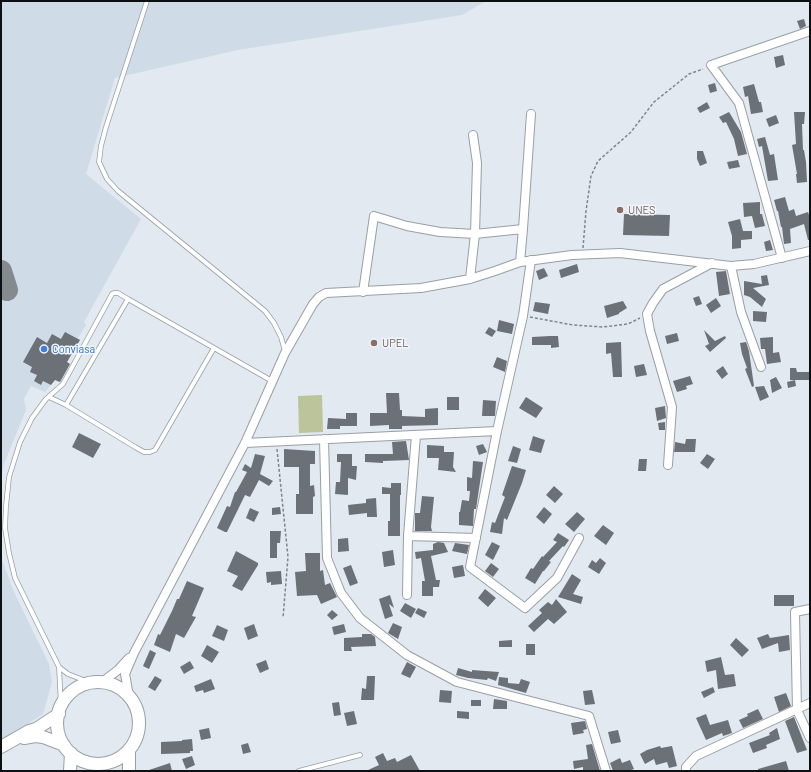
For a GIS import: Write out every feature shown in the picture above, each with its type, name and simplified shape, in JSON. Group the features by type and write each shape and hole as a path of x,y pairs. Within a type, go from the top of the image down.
{"street":[{"path":"782,258 739,103 711,65 810,31"},
{"path":"520,262 530,114"},
{"path":"470,279 475,234 477,163 473,135"},
{"path":"363,292 374,216 407,226 440,232 475,234 523,229"},
{"path":"129,696 124,674 134,653 245,443 286,353 313,304 319,297 326,293 422,288 470,279 520,262 583,255 620,253 731,266 754,264 810,251"},
{"path":"531,260 523,316 497,431 470,567 525,608 557,578 579,538"},
{"path":"668,465 672,407 650,332 647,314 663,289 713,263"},
{"path":"731,266 741,312 761,367"},
{"path":"245,443 497,431"},
{"path":"407,595 408,536 416,435"},
{"path":"324,439 327,558 341,593 360,618 407,655 457,682 590,716 606,771"},
{"path":"408,536 476,538"},
{"path":"810,609 795,612 797,710 810,738"},
{"path":"1,747 41,726 60,710 74,691 82,686 96,683 118,670 134,653"},
{"path":"17,739 35,736 43,737 67,749 84,761 102,767 118,759 129,750 136,740 139,729 139,718 136,706 129,696 116,687 96,683"},
{"path":"686,771 686,767 696,756 810,703"},
{"path":"60,710 58,724 59,735 67,749 70,771"},
{"path":"129,750 129,771"}],"lane":[{"path":"147,1 101,146 99,162 102,171 118,191 265,311 277,330 286,353"},
{"path":"60,710 59,667 15,578 5,528 9,478 14,460 20,442 39,407 63,384 114,292 272,381"},
{"path":"66,405 128,299"},
{"path":"49,397 66,405 144,452 150,452 155,450 214,348"},
{"path":"59,667 68,674 96,683"},
{"path":"299,771 360,755"}],"path":[{"path":"583,255 586,211 591,176 598,162 631,132 654,102 689,74 711,65"},
{"path":"523,316 573,325 603,326 628,324 647,314"},
{"path":"276,442 288,557 282,618"}],"shaded area":[{"path":"1,1 486,1 462,15 238,50 115,78 86,174 141,219 84,322 86,325 78,338 80,340 67,362 70,364 60,383 55,380 45,392 31,386 24,399 26,410 4,464 1,478"},
{"path":"1,557 14,592 49,664 52,682 43,714 1,741"}],"green space":[{"path":"322,395 323,432 299,433 298,396"}],"building":[{"path":"804,19 806,26 800,29 797,21"},
{"path":"783,55 785,65 776,68 774,57"},
{"path":"715,83 717,91 710,93 708,85"},
{"path":"754,84 763,112 751,114 748,96 745,97 743,87"},
{"path":"707,102 710,108 700,113 697,108"},
{"path":"729,112 741,132 747,154 738,156 734,139 726,122 723,123 719,117"},
{"path":"794,112 805,112 804,124 802,124 803,150 806,162 807,182 797,183 792,145 796,144"},
{"path":"776,115 779,123 769,127 766,119"},
{"path":"765,137 770,155 774,154 778,180 768,181 762,146 759,147 757,139"},
{"path":"697,151 703,151 707,163 700,166 697,159"},
{"path":"738,160 740,167 729,169 727,162"},
{"path":"785,197 789,211 794,209 796,216 808,212 810,218 810,240 808,240 804,224 790,229 791,243 784,244 782,227 774,200"},
{"path":"760,202 760,214 762,214 765,226 755,228 752,216 744,217 743,203"},
{"path":"624,214 670,215 669,236 623,235"},
{"path":"740,219 743,231 752,231 752,239 741,240 741,248 732,249 732,236 728,222"},
{"path":"770,240 773,250 766,251 764,242"},
{"path":"577,264 579,272 561,278 559,270"},
{"path":"544,268 548,276 539,280 536,271"},
{"path":"726,271 730,294 719,296 716,272"},
{"path":"767,275 769,285 753,288 766,299 762,307 750,297 744,295 744,281 762,284 761,276"},
{"path":"699,296 702,304 696,306 693,298"},
{"path":"716,298 721,306 711,313 706,305"},
{"path":"623,301 627,308 619,314 607,318 604,306"},
{"path":"535,302 550,304 548,314 533,311"},
{"path":"753,311 767,312 766,322 753,321"},
{"path":"499,320 514,324 512,334 497,331"},
{"path":"489,327 496,331 492,337 485,333"},
{"path":"704,330 715,341 725,336 726,338 710,352 705,346 709,344"},
{"path":"65,332 80,340 67,362 70,364 60,382 55,380 51,385 43,381 41,385 34,381 37,375 30,372 32,367 23,362 37,337 47,343 52,334 61,339"},
{"path":"677,333 679,341 667,344 665,336"},
{"path":"558,336 559,347 551,348 551,345 532,345 532,337"},
{"path":"773,337 773,353 779,352 781,362 767,364 765,349 761,349 760,338"},
{"path":"621,342 622,377 613,377 611,353 606,354 606,343"},
{"path":"746,342 749,351 754,386 752,387 745,369 747,368 740,343"},
{"path":"497,357 507,361 505,372 493,367"},
{"path":"644,364 647,375 636,377 634,366"},
{"path":"723,366 728,374 722,379 716,371"},
{"path":"790,368 796,368 797,372 810,372 810,380 790,380"},
{"path":"690,376 693,384 686,386 687,389 677,392 673,381"},
{"path":"776,377 782,388 772,393 770,380"},
{"path":"795,380 796,386 788,388 787,382"},
{"path":"764,386 769,397 760,401 755,387"},
{"path":"386,393 399,393 400,410 402,410 402,416 425,417 425,409 438,408 438,425 402,426 402,429 389,429 389,425 370,426 370,413 387,413"},
{"path":"447,397 459,397 459,410 447,410"},
{"path":"526,397 543,408 536,418 519,408"},
{"path":"483,400 496,401 495,416 482,416"},
{"path":"665,406 666,418 657,421 655,408"},
{"path":"346,413 357,413 357,426 340,426 340,429 327,429 328,418 346,419"},
{"path":"665,422 665,430 659,430 658,423"},
{"path":"79,433 101,444 93,458 72,447"},
{"path":"533,436 545,440 541,453 529,450"},
{"path":"686,439 696,439 695,452 674,452 675,442 685,444"},
{"path":"406,441 409,460 383,461 383,463 365,462 365,454 393,454 392,442"},
{"path":"483,444 487,452 479,455 476,446"},
{"path":"427,445 444,446 444,452 454,452 453,467 456,472 438,470 439,458 427,458"},
{"path":"513,446 521,449 517,463 508,461"},
{"path":"284,449 315,451 315,464 310,464 310,486 314,485 315,496 313,497 313,514 296,514 296,494 299,494 299,467 284,467"},
{"path":"255,454 265,456 260,474 273,481 269,486 259,480 250,497 245,495 227,532 225,532 217,528 227,506 230,507 235,492 247,472 242,470 245,464 251,468"},
{"path":"337,454 352,454 352,466 357,466 356,480 348,478 348,495 335,494 336,482 340,482 341,462 337,462"},
{"path":"707,454 715,459 708,469 700,463"},
{"path":"639,459 647,459 646,471 638,471"},
{"path":"473,461 483,462 476,509 474,509 473,526 459,525 459,512 462,500 469,501 470,491 467,491 467,477 472,478"},
{"path":"512,466 526,470 522,483 507,520 504,518 502,534 490,532 492,522 495,523 505,497 502,495"},
{"path":"391,483 401,483 400,536 388,536 388,521 390,521 390,494 382,494 382,487 391,488"},
{"path":"554,486 563,494 555,503 546,495"},
{"path":"422,496 434,497 431,527 432,531 415,531 415,513 420,513"},
{"path":"376,498 377,517 367,517 367,513 349,515 348,505 366,503 366,499"},
{"path":"280,507 281,514 272,515 272,508"},
{"path":"544,507 552,514 544,524 536,517"},
{"path":"250,508 259,512 254,522 246,518"},
{"path":"577,512 585,519 574,532 565,524"},
{"path":"603,525 614,533 606,545 594,536"},
{"path":"270,531 281,531 280,543 277,543 277,558 270,558"},
{"path":"558,533 569,540 564,547 563,546 549,561 551,562 535,584 525,578 531,568 533,569 542,556 543,557 557,542 553,540"},
{"path":"348,538 349,551 338,552 338,539"},
{"path":"438,542 444,543 448,552 431,556 436,580 440,580 439,587 433,587 433,596 422,596 422,581 425,581 421,558 416,559 415,552 433,550 433,544"},
{"path":"492,542 500,546 493,560 485,555"},
{"path":"455,543 469,545 467,554 452,551"},
{"path":"393,550 395,565 384,567 382,552"},
{"path":"236,551 258,563 242,591 232,586 238,576 227,571"},
{"path":"305,553 320,553 320,571 323,570 325,585 330,583 337,597 321,604 317,595 297,596 295,572 306,571"},
{"path":"600,558 606,563 599,574 588,567 592,560 596,563"},
{"path":"491,563 499,569 493,577 485,571"},
{"path":"351,565 358,583 350,586 343,568"},
{"path":"463,565 465,576 454,578 452,567"},
{"path":"281,571 282,584 271,585 271,582 267,583 266,572"},
{"path":"572,574 581,580 573,594 583,597 581,604 558,597"},
{"path":"187,581 204,588 192,616 196,617 184,638 176,634 170,652 154,645 158,634 160,635"},
{"path":"485,589 496,598 488,607 478,598"},
{"path":"390,595 394,608 389,604 393,616 385,619 379,599"},
{"path":"774,595 794,595 794,606 774,606"},
{"path":"556,599 567,612 554,624 548,619 534,632 528,626 542,613 539,610 548,602 552,605"},
{"path":"405,603 416,609 411,618 400,611"},
{"path":"418,608 427,612 424,618 415,613"},
{"path":"332,610 338,615 332,620 327,615"},
{"path":"393,623 402,627 398,639 388,633"},
{"path":"254,624 258,636 248,640 244,628"},
{"path":"344,624 346,632 334,635 332,627"},
{"path":"217,625 228,630 224,641 212,636"},
{"path":"362,634 371,634 375,637 376,646 351,647 352,651 344,651 344,638 362,637"},
{"path":"768,634 770,638 789,635 790,650 779,652 778,643 762,649 757,638"},
{"path":"736,638 749,650 742,657 730,645"},
{"path":"512,640 512,647 499,647 499,641"},
{"path":"526,644 535,644 535,655 526,655"},
{"path":"207,645 219,652 212,663 201,656"},
{"path":"150,650 156,653 149,669 143,666"},
{"path":"721,657 725,675 734,674 736,686 718,689 716,670 707,672 705,661"},
{"path":"266,660 269,669 260,673 256,664"},
{"path":"190,661 194,668 184,674 180,667"},
{"path":"407,662 416,667 410,678 401,674"},
{"path":"458,668 472,672 472,670 499,672 496,681 488,678 487,680 456,675"},
{"path":"155,676 162,680 155,691 148,687"},
{"path":"367,676 375,676 374,700 361,700 362,688 366,689"},
{"path":"499,677 508,678 508,683 519,684 521,679 530,682 526,693 498,685"},
{"path":"211,679 215,689 204,693 203,690 196,692 194,686"},
{"path":"713,687 715,692 704,698 701,692"},
{"path":"440,690 452,691 451,703 439,702"},
{"path":"592,690 595,704 585,705 583,691"},
{"path":"786,693 791,706 779,712 774,697"},
{"path":"494,699 507,701 507,709 493,709"},
{"path":"471,700 481,700 481,706 471,706"},
{"path":"339,702 341,715 334,716 332,703"},
{"path":"758,709 763,719 743,728 739,720"},
{"path":"354,711 357,724 347,726 344,713"},
{"path":"457,711 469,712 469,719 457,718"},
{"path":"706,714 710,725 728,720 732,733 723,736 722,733 706,740 696,718"},
{"path":"794,717 807,750 797,753 785,721"},
{"path":"585,721 587,729 583,730 584,733 573,735 571,723"},
{"path":"209,728 211,738 201,740 199,730"},
{"path":"777,728 780,739 766,745 767,748 753,753 749,743 770,735 769,733"},
{"path":"618,730 621,742 611,744 608,732"},
{"path":"192,739 193,751 190,751 190,753 161,754 161,742"},
{"path":"248,743 251,752 243,754 241,745"},
{"path":"592,744 600,771 583,771 583,767 574,769 573,761 588,759 586,745"},
{"path":"660,746 661,748 672,746 677,766 669,768 667,762 656,765 654,759 645,764 640,754"},
{"path":"383,753 387,761 395,758 397,762 411,755 420,771 366,771 379,765 375,757"},
{"path":"192,756 195,765 186,769 182,759"},
{"path":"620,758 622,763 630,760 634,769 628,771 613,771 610,763"},
{"path":"786,761 789,771 758,771 758,769"},
{"path":"170,763 172,771 149,771 149,770"}],"taxiway":[{"path":"1,271 7,290"}],"place":[{"name":"UNES","path":"620,210"},
{"name":"UPEL","path":"374,343"},
{"name":"Conviasa","path":"44,349"}]}
